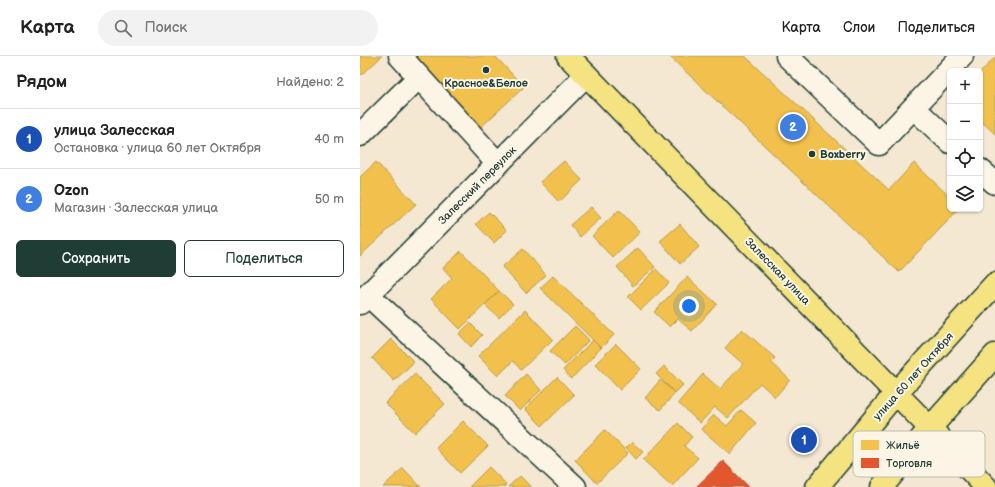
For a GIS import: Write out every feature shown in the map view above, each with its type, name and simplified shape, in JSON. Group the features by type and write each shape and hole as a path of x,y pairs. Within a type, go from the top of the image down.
{"main road":[{"name":"Залесская улица","path":"568,56 933,431"},
{"name":"улица 60 лет Октября","path":"864,431 896,393 995,284"},
{"path":"928,431 995,355"},
{"name":"улица 60 лет Октября","path":"817,487 853,444"},
{"path":"882,487 890,477"},
{"name":"Залесская улица","path":"977,477 986,487"}],"street":[{"path":"400,56 498,164"},
{"path":"787,56 879,144 962,56"},
{"name":"Залесский переулок","path":"575,487 364,299 586,75"},
{"path":"360,135 419,77"},
{"path":"914,108 948,140"},
{"path":"983,173 995,184"}],"building: Жильё":[{"path":"360,56 382,56 362,75 360,73"},
{"path":"415,56 495,56 524,87 481,127"},
{"path":"669,56 745,56 889,190 914,163 947,194 947,212 956,212 899,272"},
{"path":"995,57 995,134 983,123 983,70"},
{"path":"564,161 582,180 559,202 540,182"},
{"path":"376,162 416,204 360,256 360,177"},
{"path":"591,207 601,218 580,237 570,225"},
{"path":"619,210 640,232 613,258 592,236"},
{"path":"489,212 507,230 494,243 476,224"},
{"path":"680,224 699,247 680,264 660,241"},
{"path":"638,248 655,267 633,286 617,267"},
{"path":"523,249 546,275 526,293 502,267"},
{"path":"461,251 499,291 460,329 431,299 452,278 443,268"},
{"path":"656,269 669,283 641,310 628,297"},
{"path":"553,276 614,335 601,348 540,288"},
{"path":"687,277 717,304 692,331 678,319 670,327 654,312"},
{"path":"499,291 513,304 499,318 485,305"},
{"path":"525,310 553,339 521,370 513,361 498,376 478,356"},
{"path":"470,323 482,335 471,347 459,334"},
{"path":"575,326 589,340 565,365 550,351"},
{"path":"742,329 775,358 771,362 790,380 775,397 760,383 728,418 715,407 700,423 678,403 703,374 720,389 743,364 725,348"},
{"path":"391,339 414,362 394,381 372,358"},
{"path":"593,340 601,348 571,379 563,370"},
{"path":"616,344 641,369 620,390 595,364"},
{"path":"664,366 683,385 675,393 656,374"},
{"path":"415,374 445,404 415,433 385,403"},
{"path":"526,374 541,390 520,411 505,396"},
{"path":"557,377 574,395 542,426 525,409"},
{"path":"660,380 675,393 660,410 645,398"},
{"path":"741,410 756,423 730,454 701,429 714,415 727,426"},
{"path":"463,421 488,446 460,473 436,448"},
{"path":"678,423 692,437 684,446 698,458 672,486 643,460"},
{"path":"605,430 628,453 597,483 575,460"},
{"path":"632,442 643,452 636,459 626,448"},
{"path":"489,467 506,484 504,487 469,487"},
{"path":"403,468 421,487 383,487"},
{"path":"520,476 531,487 508,487"}],"building: Торговля":[{"path":"723,461 749,487 696,487"}],"place":[{"name":"Красное&Белое","path":"486,70"},
{"name":"Ozon","path":"793,127"},
{"name":"Boxberry","path":"812,154"},
{"name":"улица Залесская","path":"804,440"}]}
